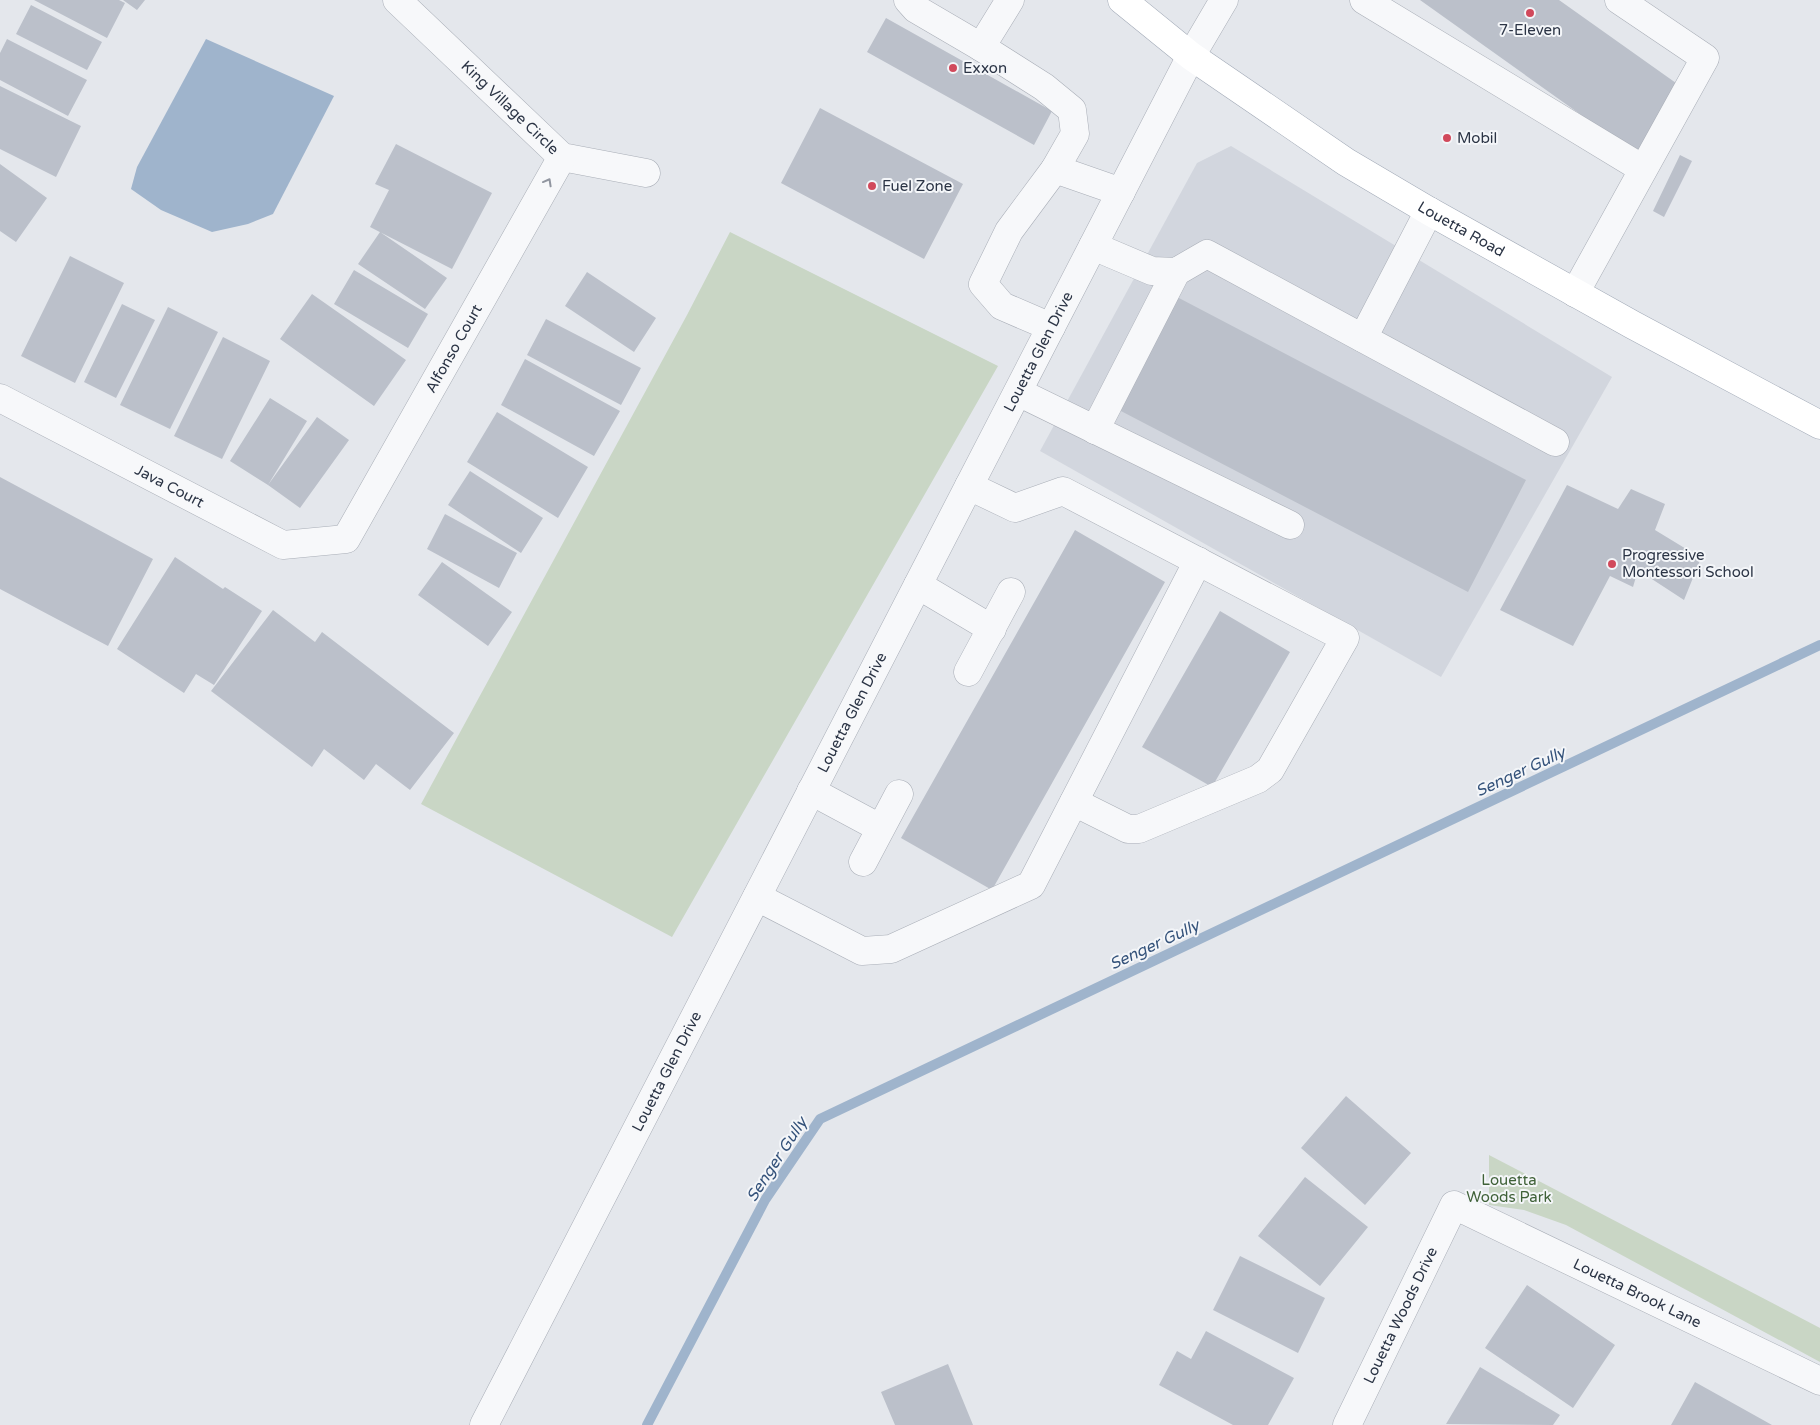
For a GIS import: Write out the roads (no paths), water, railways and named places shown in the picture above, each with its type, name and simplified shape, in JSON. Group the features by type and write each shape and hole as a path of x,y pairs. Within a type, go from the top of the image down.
{"main road":[{"name":"Louetta Road","path":"1122,0 1191,56 1346,162 1575,293 1820,425"}],"street":[{"name":"King Village Circle","path":"397,0 562,157 646,173"},
{"path":"908,0 916,9 981,47 1044,88 1072,110 1075,134 1054,169 1009,230 983,284 1002,306 1051,327"},
{"path":"981,47 1010,0"},
{"name":"Louetta Glen Drive","path":"484,1425 1191,56 1224,0"},
{"path":"1364,0 1644,169"},
{"path":"1575,293 1705,58 1618,0"},
{"name":"Alfonso Court","path":"346,539 562,157"},
{"path":"1054,169 1121,192"},
{"path":"1364,338 1429,211"},
{"path":"1093,246 1152,271 1176,272 1207,254 1555,442"},
{"path":"1095,430 1176,272"},
{"path":"1018,392 1290,525"},
{"name":"Java Court","path":"0,398 283,545 346,539"},
{"path":"969,486 1015,508 1063,491 1345,638 1270,770 1258,779 1139,829 1128,829 1074,802"},
{"path":"757,897 862,952 892,949 1031,885 1198,561"},
{"path":"918,585 992,629"},
{"path":"968,672 1011,592"},
{"path":"811,791 880,828"},
{"path":"863,862 899,794"},
{"name":"Louetta Brook Lane","path":"1454,1205 1820,1381"},
{"name":"Louetta Woods Drive","path":"1347,1425 1454,1205"}],"water":[{"path":"206,39 334,96 273,214 248,224 212,232 161,210 131,189 137,167"}],"waterway":[{"name":"Senger Gully","path":"647,1425 765,1200 820,1119 1820,645"}],"place":[{"name":"7-Eleven","path":"1530,13"},
{"name":"Exxon","path":"953,68"},
{"name":"Mobil","path":"1447,138"},
{"name":"Fuel Zone","path":"872,186"},
{"name":"Progressive Montessori School","path":"1612,564"}],"park label":[{"name":"Louetta Woods Park","path":"1509,1188"}]}
